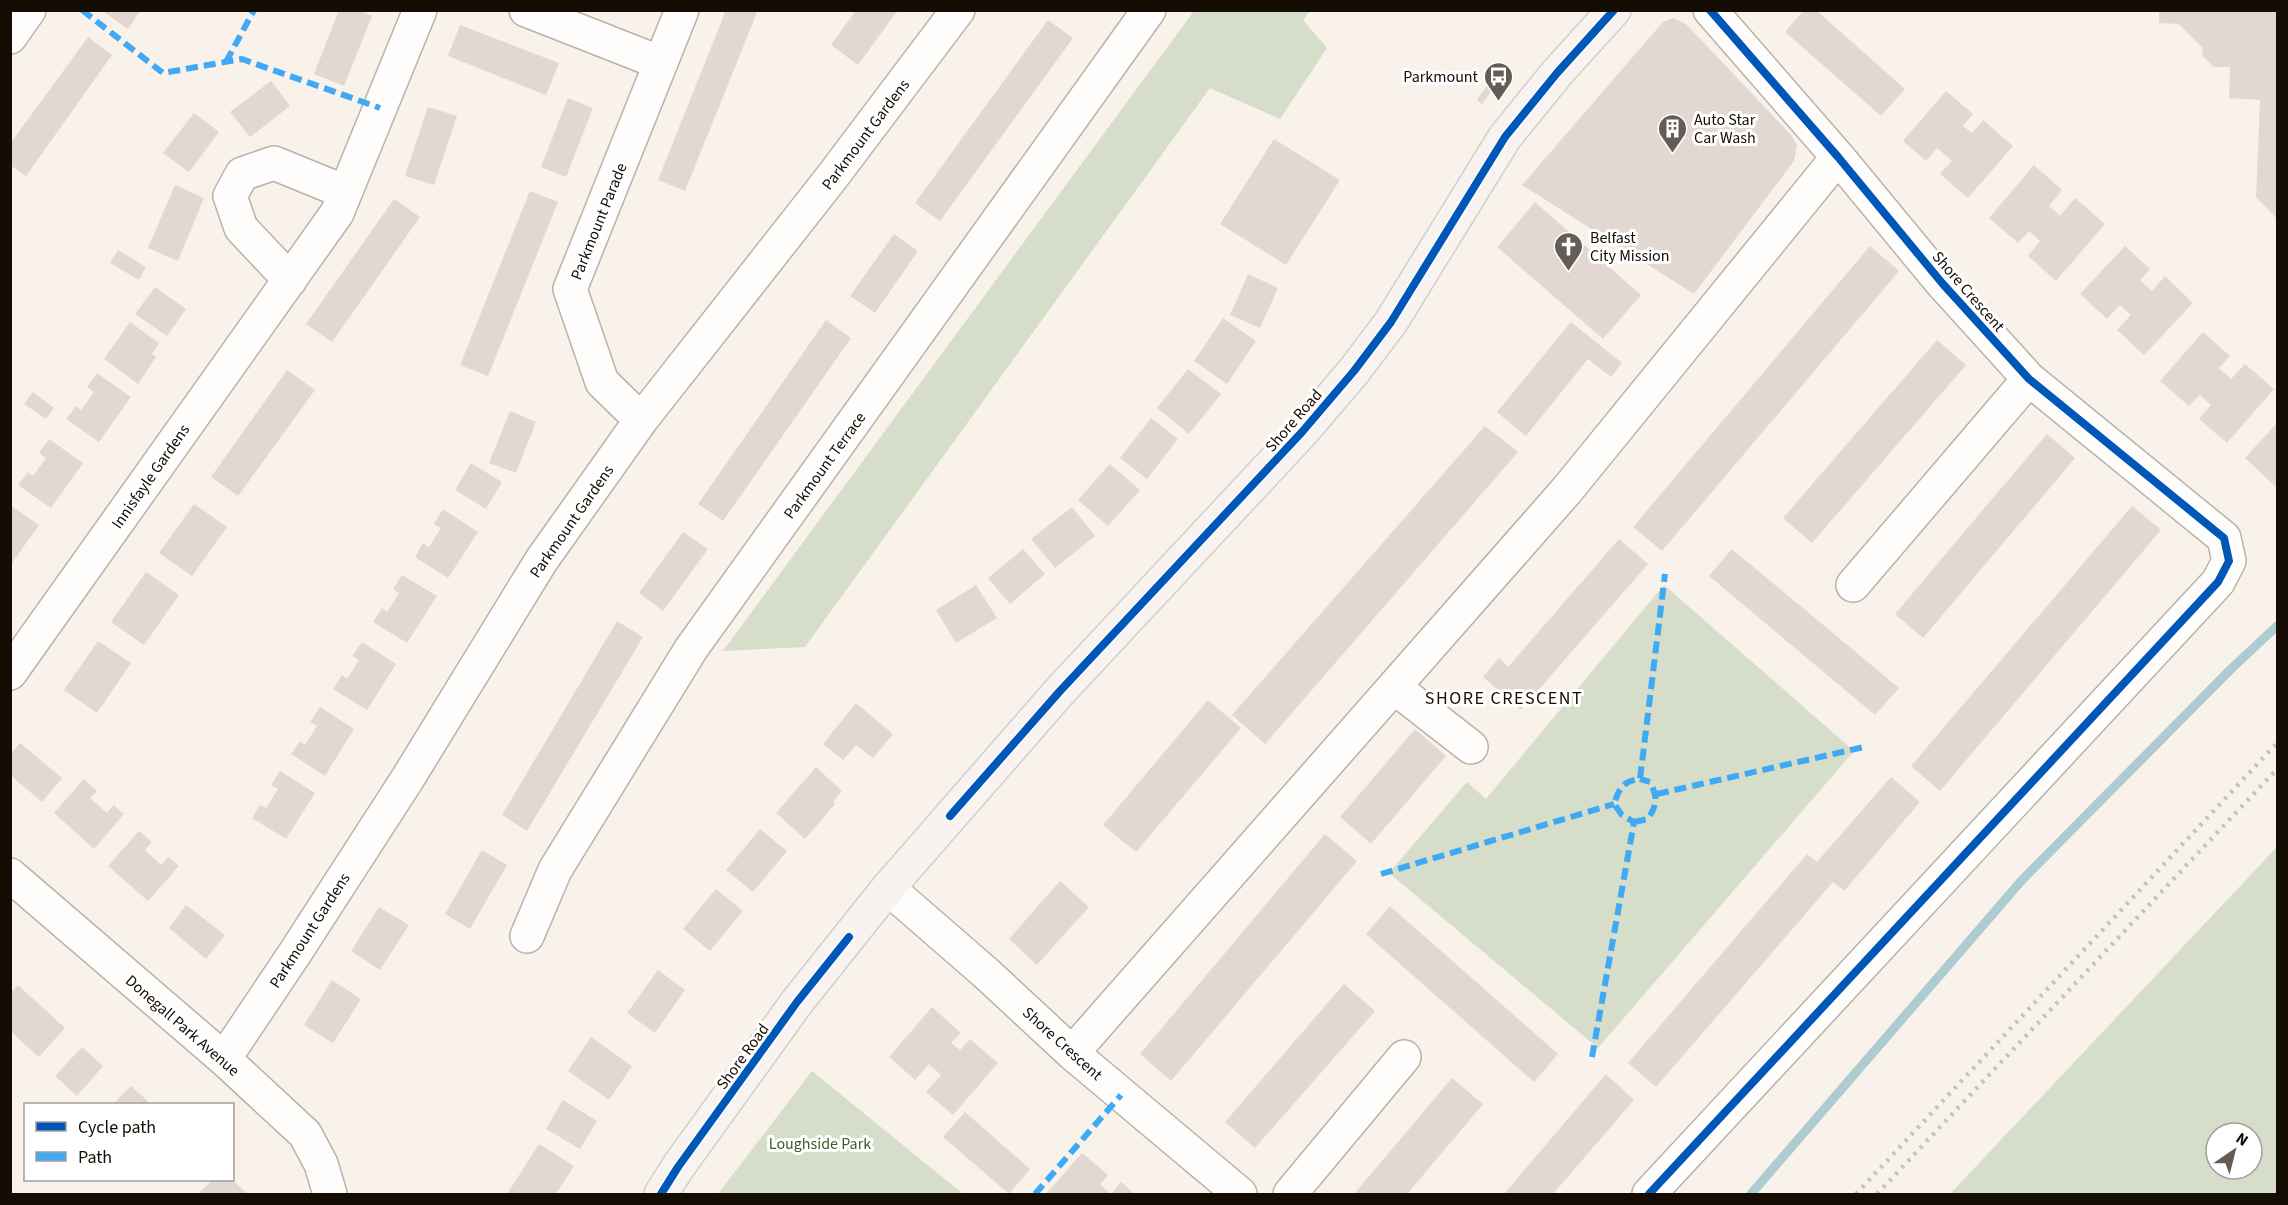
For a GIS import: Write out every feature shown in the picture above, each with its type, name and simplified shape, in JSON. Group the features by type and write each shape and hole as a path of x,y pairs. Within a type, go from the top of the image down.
{"main road":[{"name":"Shore Road","path":"661,1194 797,1002 888,888 1060,691 1302,432 1354,370 1397,313 1505,137 1557,73 1614,10"}],"street":[{"path":"10,37 29,10"},
{"name":"Innisfayle Gardens","path":"10,673 337,213 420,10"},
{"path":"526,10 661,63"},
{"name":"Parkmount Parade","path":"641,420 602,382 570,289 682,10"},
{"name":"Parkmount Gardens","path":"224,1059 402,787 541,561 641,420 832,177 958,10"},
{"name":"Parkmount Terrace","path":"526,936 555,870 691,649 1149,10"},
{"name":"Shore Crescent","path":"1649,1194 2218,582 2229,561 2224,538 2030,379 1942,283 1838,157 1710,10"},
{"path":"1072,1053 1567,490 1838,157"},
{"path":"290,280 241,228 230,196 242,174 274,163 345,192"},
{"path":"1853,585 2030,379"},
{"path":"1394,687 1471,747"},
{"name":"Shore Crescent","path":"888,888 987,974 1072,1053 1240,1194"},
{"name":"Donegall Park Avenue","path":"16,892 224,1059 305,1134 321,1164 330,1194"},
{"path":"1290,1194 1404,1057"}],"green space":[{"path":"1194,11 1310,11 1303,20 1327,48 1280,119 1210,88 805,647 723,651"},
{"path":"1664,585 1854,751 1598,1048 1389,873 1467,782 1486,799"},
{"path":"2277,847 2277,1194 1950,1194"},
{"name":"Loughside Park","path":"812,1071 963,1194 718,1194"}],"building":[{"path":"107,10 141,10 128,29 105,13"},
{"path":"339,10 358,10 372,16 344,86 314,74"},
{"path":"726,10 758,10 685,191 658,180"},
{"path":"856,10 898,10 858,65 831,45"},
{"path":"1804,10 1816,10 1905,89 1881,116 1785,32"},
{"path":"2159,10 2277,10 2277,219 2256,197 2260,100 2229,98 2230,67 2214,67 2202,55 2203,48 2179,24 2159,23"},
{"name":"Auto Star Car Wash","path":"1673,18 1686,24 1792,136 1797,145 1794,161 1694,294 1522,185 1663,22"},
{"path":"1048,20 1073,38 940,221 915,203"},
{"path":"460,25 559,63 546,95 448,56"},
{"path":"88,37 112,55 26,176 10,165 10,144"},
{"path":"271,81 290,106 250,137 230,112"},
{"path":"1489,82 1495,86 1482,104 1477,100"},
{"path":"1946,91 1973,114 1963,126 1972,133 1983,120 2013,146 1968,198 1940,174 1952,161 1937,148 1926,161 1903,141"},
{"path":"568,98 593,108 566,177 541,167"},
{"path":"428,107 457,116 434,185 405,176"},
{"path":"194,113 219,132 189,172 163,153"},
{"path":"1274,139 1340,180 1286,265 1220,224"},
{"path":"2034,165 2062,190 2049,206 2060,216 2075,198 2105,224 2056,281 2028,256 2040,241 2029,231 2018,243 1989,218"},
{"path":"175,185 204,198 178,261 148,248"},
{"path":"530,191 558,202 488,376 460,365"},
{"path":"394,199 420,217 332,342 306,324"},
{"name":"Belfast City Mission","path":"1535,202 1641,295 1603,339 1497,247"},
{"path":"894,234 918,251 875,313 850,296"},
{"path":"1870,246 1899,271 1662,551 1633,527"},
{"path":"2125,246 2150,269 2140,280 2152,291 2165,276 2193,303 2144,355 2117,330 2131,315 2120,305 2107,319 2080,294"},
{"path":"118,250 146,267 139,280 110,263"},
{"path":"1248,274 1278,288 1260,328 1230,315"},
{"path":"155,287 186,309 167,336 135,314"},
{"path":"1223,318 1256,341 1227,384 1194,361"},
{"path":"826,320 851,338 723,521 698,504"},
{"path":"130,322 159,343 152,354 156,357 138,384 104,359"},
{"path":"1571,322 1622,363 1611,377 1588,359 1526,436 1497,412"},
{"path":"2203,332 2230,356 2219,368 2231,379 2245,364 2274,389 2227,443 2199,419 2211,405 2200,395 2189,406 2160,381"},
{"path":"1937,340 1966,365 1812,543 1783,518"},
{"path":"1188,369 1221,394 1189,434 1157,408"},
{"path":"287,370 315,390 238,496 211,477"},
{"path":"97,373 131,397 99,442 66,419 76,406 81,410 94,392 87,387"},
{"path":"33,392 54,408 46,419 24,404"},
{"path":"510,411 536,422 516,473 489,463"},
{"path":"1151,418 1178,439 1147,479 1120,458"},
{"path":"2277,423 2277,485 2276,487 2245,458"},
{"path":"1485,426 1518,452 1265,744 1232,715"},
{"path":"2047,434 2075,458 1923,638 1895,614"},
{"path":"49,439 83,463 51,508 18,485 28,472 33,476 46,458 39,453"},
{"path":"471,463 502,482 486,509 455,490"},
{"path":"1110,464 1140,490 1108,526 1078,500"},
{"path":"194,504 227,527 192,576 159,553"},
{"path":"10,505 39,525 10,566"},
{"path":"2132,506 2161,530 1940,791 1911,766"},
{"path":"1072,507 1095,536 1055,568 1031,539"},
{"path":"443,509 478,532 448,578 415,557 423,543 429,547 441,528 434,524"},
{"path":"683,532 708,549 663,611 639,593"},
{"path":"1619,539 1648,564 1521,710 1483,677 1499,658 1508,667"},
{"path":"1023,549 1045,574 1010,604 988,578"},
{"path":"1732,549 1899,688 1875,715 1709,576"},
{"path":"146,572 179,595 144,645 111,622"},
{"path":"402,575 437,596 407,643 373,622 382,608 387,612 399,593 393,589"},
{"path":"976,585 997,618 956,643 936,610"},
{"path":"617,621 643,637 527,831 502,815"},
{"path":"98,641 131,663 97,713 64,690"},
{"path":"362,642 396,664 367,710 333,689 342,675 347,679 359,660 352,656"},
{"path":"1208,700 1241,728 1136,852 1103,825"},
{"path":"856,703 893,734 873,758 856,745 843,760 823,744"},
{"path":"320,707 354,729 325,776 291,754 300,741 305,745 317,726 310,722"},
{"path":"1415,729 1446,756 1371,844 1340,817"},
{"path":"20,743 62,778 42,802 10,775 10,754"},
{"path":"816,767 842,791 833,802 835,804 805,839 776,813"},
{"path":"280,771 315,793 286,839 252,818 260,805 266,808 278,789 271,785"},
{"path":"1891,777 1920,802 1844,891 1833,882 1656,1087 1628,1063 1807,854 1817,862"},
{"path":"84,779 97,791 90,798 107,813 114,805 124,814 94,849 54,813"},
{"path":"760,829 787,851 753,892 726,870"},
{"path":"139,831 152,842 145,850 161,865 168,857 179,866 148,901 108,866"},
{"path":"1325,834 1357,861 1171,1081 1140,1054"},
{"path":"482,850 507,865 470,929 445,914"},
{"path":"1060,881 1089,907 1037,965 1009,939"},
{"path":"716,889 743,911 710,951 683,929"},
{"path":"186,905 225,935 206,959 169,928"},
{"path":"1390,906 1558,1054 1534,1082 1366,934"},
{"path":"379,907 409,925 380,970 351,951"},
{"path":"658,970 685,990 655,1033 627,1013"},
{"path":"332,980 361,999 333,1043 304,1025"},
{"path":"1344,984 1375,1011 1255,1148 1225,1122"},
{"path":"18,985 65,1028 39,1057 10,1031 10,993"},
{"path":"932,1007 961,1033 951,1043 960,1050 970,1039 998,1063 953,1115 926,1092 941,1075 929,1064 915,1080 889,1057"},
{"path":"591,1037 632,1066 609,1100 568,1071"},
{"path":"82,1047 103,1066 77,1096 55,1076"},
{"path":"1606,1074 1634,1100 1553,1194 1504,1194"},
{"path":"1452,1078 1483,1104 1409,1192 1407,1194 1354,1194"},
{"path":"131,1086 150,1103 114,1103"},
{"path":"563,1100 597,1121 580,1149 546,1129"},
{"path":"965,1112 1030,1169 1009,1194 943,1137"},
{"path":"539,1144 574,1166 556,1194 507,1194"},
{"path":"1082,1153 1108,1175 1100,1184 1111,1194 1046,1194"},
{"path":"208,1181 233,1181 248,1194 198,1194 210,1182"},
{"path":"1121,1182 1135,1194 1111,1194"}],"waterway":[{"path":"1751,1194 2022,880 2231,669 2278,625"}],"railway":[{"path":"1856,1194 2278,742"},
{"path":"1877,1194 2278,768"}],"marked path":[{"path":"82,10 163,73 242,59 380,108"},
{"path":"226,62 254,10"},
{"path":"1592,1057 1634,822 1622,815 1614,804 1622,786 1640,779 1665,574"},
{"path":"1657,794 1864,747"},
{"path":"1634,822 1648,819 1655,801 1650,782 1640,779"},
{"path":"1381,874 1614,804"},
{"path":"1035,1194 1121,1095"}],"cycle path":[{"path":"950,816 1060,691 1302,432 1354,371 1391,322 1505,137 1557,73 1614,10"},
{"path":"1649,1194 2218,582 2229,561 2224,538 2029,379 1942,283 1838,157 1710,10"},
{"path":"661,1194 797,1002 849,937"}],"place":[{"name":"Parkmount","path":"1499,102"},
{"name":"Auto Star Car Wash","path":"1673,154"},
{"name":"Belfast City Mission","path":"1569,272"}],"district":[{"name":"SHORE CRESCENT","path":"1504,698"}]}
